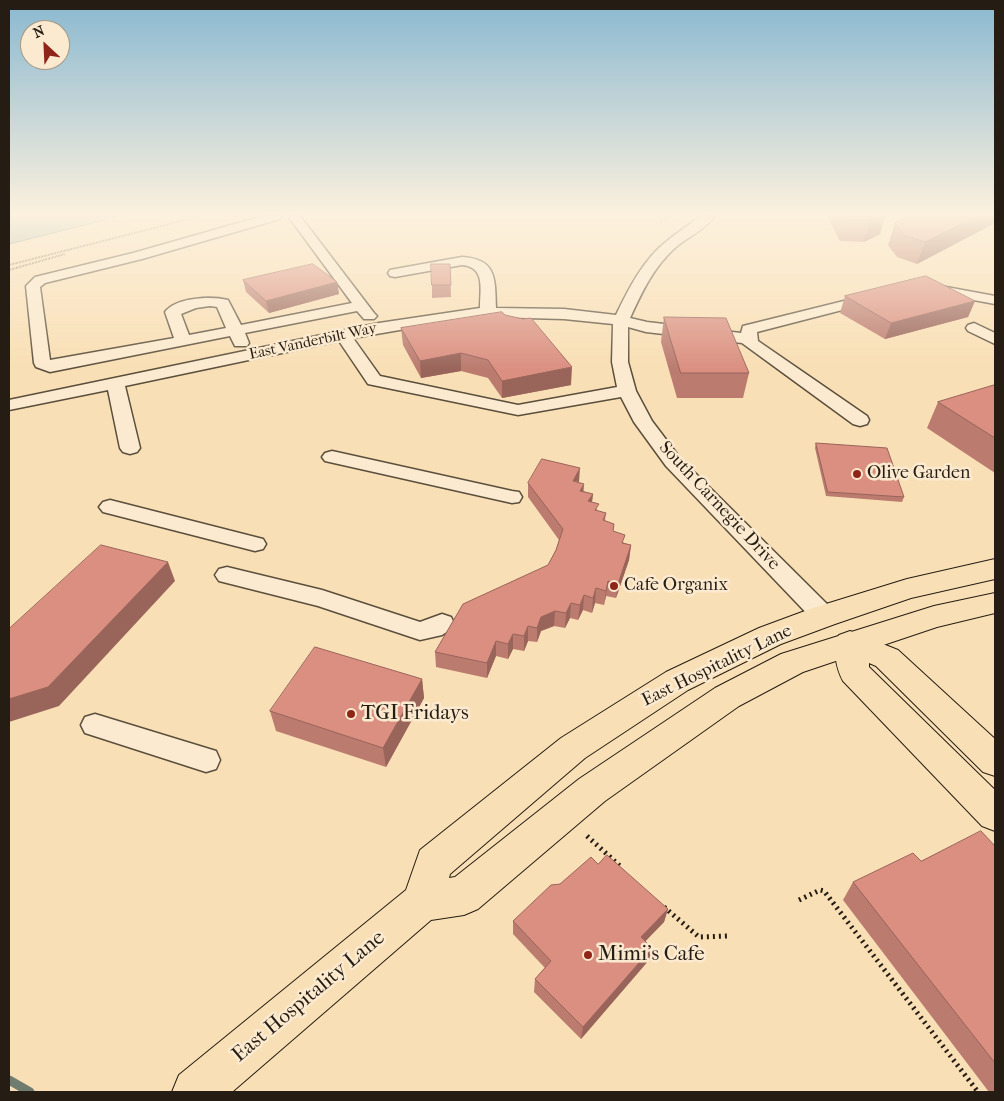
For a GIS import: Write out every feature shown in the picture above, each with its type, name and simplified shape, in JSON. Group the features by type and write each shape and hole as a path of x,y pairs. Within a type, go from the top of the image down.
{"main road":[{"name":"East Hospitality Lane","path":"422,902 434,863 573,748 677,681 770,636 824,616 907,589 995,569"},
{"name":"East Hospitality Lane","path":"196,1092 422,902 464,895 592,790 727,697 792,663 934,617 995,603"},
{"name":"South Carnegie Drive","path":"824,616 850,643"},
{"path":"995,761 887,658 850,643 854,672 995,814"}],"street":[{"path":"91,267 40,280 33,286 42,363 50,367 360,306"},
{"path":"332,267 360,306 380,328"},
{"path":"395,273 426,267"},
{"path":"483,267 486,271 488,312"},
{"path":"621,320 640,282 650,267"},
{"path":"913,288 922,286 995,300"},
{"path":"860,420 756,348 750,343 749,334 885,295"},
{"path":"183,340 173,312 187,305 212,300 223,303 247,356"},
{"name":"East Vanderbilt Way","path":"9,405 380,328 422,320 488,312 564,314 621,320 646,327 749,334"},
{"name":"South Carnegie Drive","path":"621,320 620,353 627,391 643,422 673,462 824,616"},
{"path":"974,328 995,339"},
{"path":"343,336 374,380 518,410 627,391"},
{"path":"114,383 130,448"},
{"path":"332,456 512,497"},
{"path":"110,508 255,544"},
{"path":"227,575 322,599 420,631 433,628 442,623"},
{"path":"95,725 206,760"}],"path":[{"path":"587,836 622,868"},
{"path":"799,900 820,890 824,891 978,1092"},
{"path":"657,901 699,936 727,936"}],"building":[{"path":"298,267 318,267 337,282 266,301 243,280"},
{"path":"431,267 450,267 451,285 432,285"},
{"path":"926,276 975,301 891,323 845,296"},
{"path":"502,312 505,315 523,319 531,318 572,367 502,381 488,360 461,353 420,361 401,328"},
{"path":"664,317 726,318 749,373 681,373"},
{"path":"995,385 995,438 938,402"},
{"name":"Olive Garden","path":"816,443 887,448 904,497 828,492"},
{"path":"542,459 580,468 573,481 584,484 580,491 593,494 588,501 599,504 595,510 606,513 603,520 614,524 613,531 625,535 622,543 631,545 618,584 608,581 606,591 596,588 593,598 584,595 580,605 571,603 566,613 555,611 541,617 537,628 528,626 524,636 513,634 508,644 496,641 487,663 435,652 463,604 548,565 556,550 563,529 528,483"},
{"path":"101,545 168,562 48,687 9,699 9,629"},
{"name":"TGI Fridays","path":"315,647 422,679 383,748 270,711"},
{"path":"981,831 995,846 995,1063 853,882 913,853 921,861"},
{"name":"Mimi's Cafe","path":"607,855 668,909 641,937 652,948 583,1027 535,979 551,961 513,921 551,885 560,884 591,857 598,864"}],"waterway":[{"path":"9,1080 30,1092"}],"place":[{"name":"Olive Garden","path":"857,474"},
{"name":"Cafe Organix","path":"614,586"},
{"name":"TGI Fridays","path":"351,714"},
{"name":"Mimi's Cafe","path":"588,955"}]}
